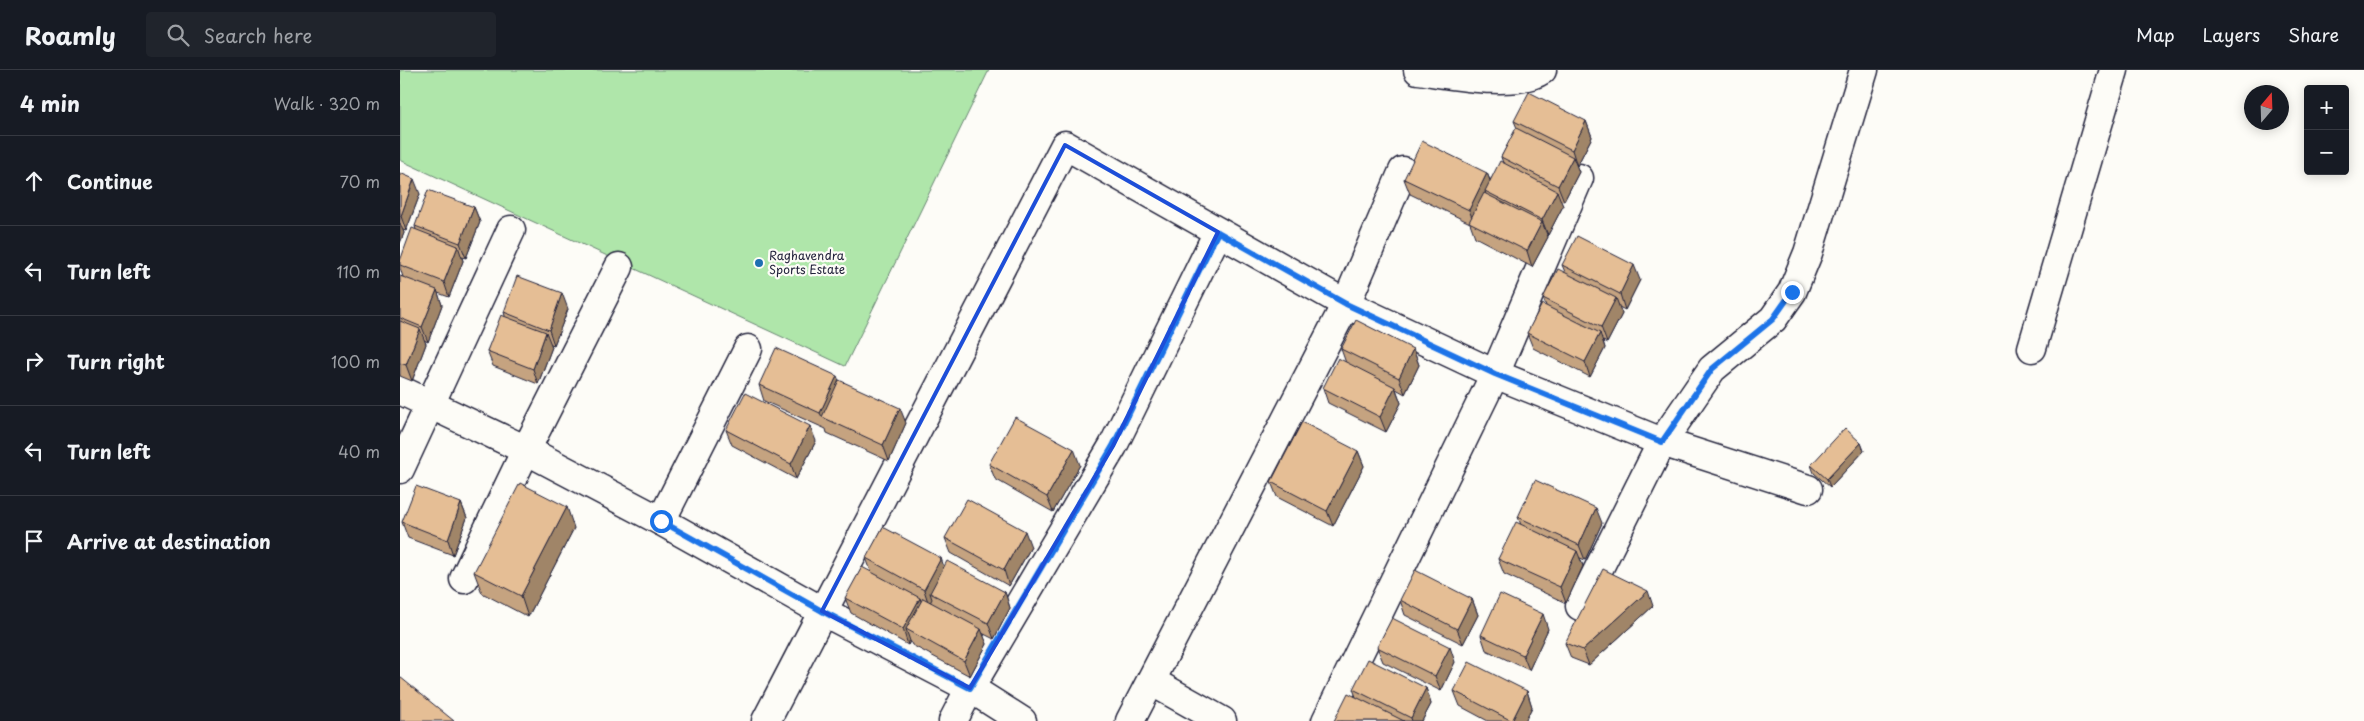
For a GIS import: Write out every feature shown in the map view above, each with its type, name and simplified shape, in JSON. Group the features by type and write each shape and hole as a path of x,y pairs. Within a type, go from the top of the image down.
{"street":[{"path":"1418,70 1498,80 1536,74 1542,70"},
{"path":"1580,606 1662,442 1712,369 1773,319 1792,292 1808,253 1864,70"},
{"path":"2032,348 2114,70"},
{"path":"766,721 1065,145 1346,304 1495,374 1662,442 1808,489"},
{"path":"1130,721 1346,304 1403,171"},
{"path":"1326,721 1495,374 1579,178"},
{"path":"400,469 511,230"},
{"path":"953,721 970,688 1113,446 1218,232"},
{"path":"464,580 526,450 620,267"},
{"path":"661,521 748,349"},
{"path":"400,390 526,450 661,521 822,611 970,688 1022,721"},
{"path":"1151,681 1222,721"}],"highlighted area":[{"path":"1065,145 1218,232 1113,446 970,688 822,611"}],"green space":[{"name":"Raghavendra Sports Estate","path":"400,70 989,70 845,366 400,160"}],"building":[{"path":"1529,92 1586,121 1572,150 1514,121"},
{"path":"1516,128 1573,157 1558,186 1501,157"},
{"path":"1422,141 1487,173 1469,210 1404,179"},
{"path":"1500,161 1557,191 1542,220 1485,191"},
{"path":"400,173 414,179 401,216 400,216"},
{"path":"428,190 474,207 460,243 415,226"},
{"path":"1484,193 1542,222 1527,251 1469,222"},
{"path":"412,228 458,246 444,282 400,265"},
{"path":"1577,236 1634,265 1620,294 1562,265"},
{"path":"1558,269 1616,298 1601,327 1543,298"},
{"path":"400,276 437,290 422,327 400,318"},
{"path":"517,276 562,293 549,330 504,312"},
{"path":"1542,304 1600,333 1585,362 1527,333"},
{"path":"501,315 546,332 533,369 487,351"},
{"path":"1356,320 1413,349 1399,378 1341,349"},
{"path":"400,321 420,329 406,365 400,363"},
{"path":"776,348 837,376 820,413 759,385"},
{"path":"1338,358 1395,387 1380,417 1323,388"},
{"path":"839,380 900,408 883,445 822,417"},
{"path":"745,393 810,426 791,464 726,430"},
{"path":"1015,417 1074,449 1047,497 989,464"},
{"path":"1302,422 1358,451 1327,511 1271,482"},
{"path":"1845,428 1861,443 1827,479 1811,465"},
{"path":"1535,480 1596,508 1579,545 1518,517"},
{"path":"520,483 567,507 521,596 474,572"},
{"path":"416,486 461,503 448,540 402,522"},
{"path":"967,499 1025,531 1004,570 945,538"},
{"path":"1516,522 1577,551 1560,587 1498,559"},
{"path":"883,527 941,558 924,590 866,558"},
{"path":"947,561 1005,592 988,623 930,593"},
{"path":"862,567 920,598 903,629 845,598"},
{"path":"1603,569 1648,591 1583,650 1565,643"},
{"path":"1415,570 1472,599 1457,629 1400,600"},
{"path":"1500,594 1543,614 1523,655 1481,635"},
{"path":"923,598 981,629 964,661 906,629"},
{"path":"1392,618 1450,647 1435,676 1377,647"},
{"path":"1368,659 1426,688 1411,718 1353,689"},
{"path":"1469,662 1527,691 1512,721 1454,691"},
{"path":"400,677 454,721 400,721"},
{"path":"1348,693 1404,721 1334,721"}],"place":[{"name":"Raghavendra Sports Estate","path":"759,263"}],"route":[{"path":"661,521 822,611 970,688 1113,446 1218,232 1346,304 1495,374 1662,442 1712,369 1773,319 1792,292"}]}
